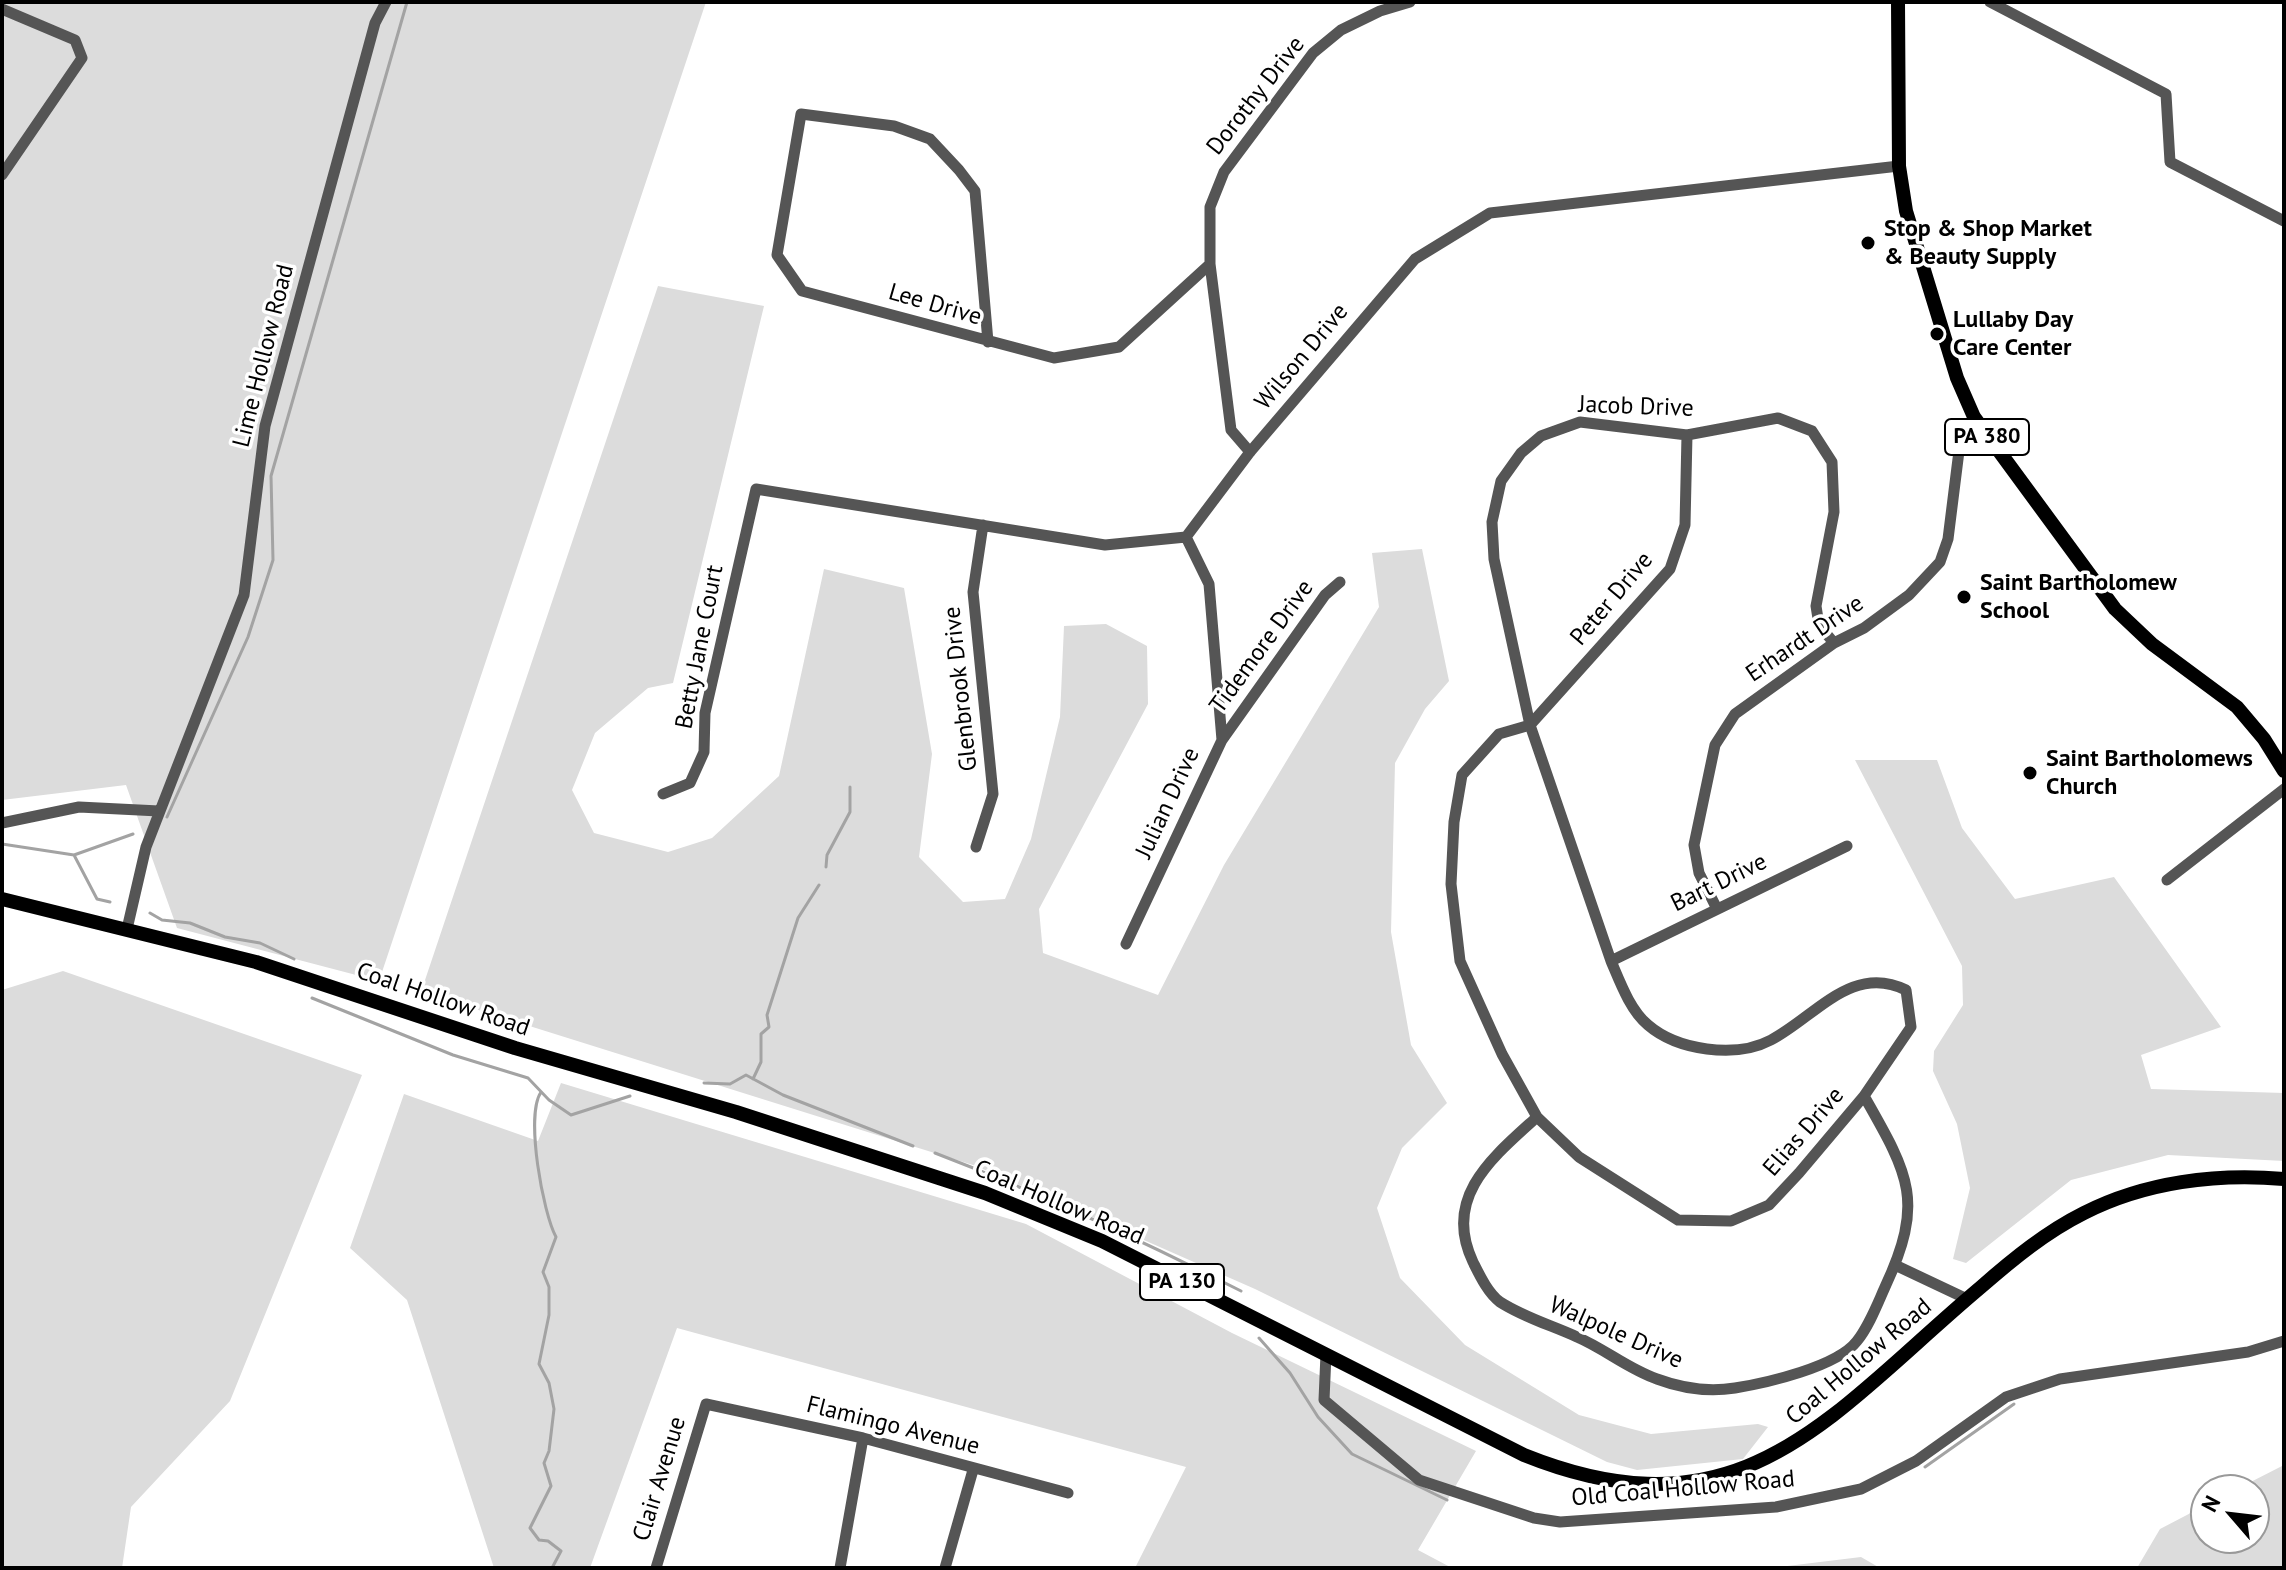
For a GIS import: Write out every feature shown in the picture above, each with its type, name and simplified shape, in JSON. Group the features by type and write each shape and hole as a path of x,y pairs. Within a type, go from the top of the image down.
{"main road":[{"name":"PA 380","path":"1898,2 1899,166 1913,238 1957,378 1974,417 2115,609 2152,644 2237,707 2264,739 2284,771"},
{"name":"Coal Hollow Road","path":"2,899 309,978 515,1048 736,1112 985,1193 1102,1241 1534,1460 1590,1479 1650,1484 1687,1481 1750,1466 1804,1439 2042,1238 2115,1199 2182,1182 2246,1177 2284,1179"}],"street":[{"name":"Lime Hollow Road","path":"127,929 146,847 244,595 265,426 375,23 386,2"},
{"name":"Dorothy Drive","path":"1250,452 1231,430 1210,264 1210,207 1224,172 1313,53 1341,30 1380,11 1410,2"},
{"path":"1990,2 2166,94 2170,162 2284,221"},
{"path":"2,9 75,40 82,58 2,175"},
{"name":"Lee Drive","path":"988,342 975,191 959,170 930,139 894,126 801,114 777,255 802,291 988,342 1054,358 1119,347 1210,264"},
{"name":"Wilson Drive","path":"1186,537 1250,452 1415,259 1490,213 1899,166"},
{"name":"Erhardt Drive","path":"1716,907 1699,873 1694,845 1715,745 1735,714 1834,643 1864,628 1909,595 1940,562 1948,539 1959,451 1974,417"},
{"name":"Jacob Drive","path":"1530,725 1494,559 1492,522 1501,481 1521,453 1541,436 1580,422 1687,435 1778,418 1812,431 1832,462 1834,512 1816,606 1819,625 1834,643"},
{"name":"Peter Drive","path":"1530,725 1670,569 1685,525 1687,435"},
{"name":"Betty Jane Court","path":"663,794 690,783 704,752 705,713 756,489 983,525"},
{"path":"983,525 1105,545 1186,537"},
{"name":"Glenbrook Drive","path":"976,847 993,794 973,592 983,525"},
{"name":"Julian Drive","path":"1126,944 1222,740 1209,584 1186,537"},
{"name":"Tidemore Drive","path":"1222,740 1325,595 1340,582"},
{"name":"Elias Drive","path":"1530,725 1611,961 1624,991 1646,1024 1673,1041 1706,1049 1734,1049 1769,1041 1865,980 1888,981 1906,990 1911,1027 1864,1096 1769,1205 1731,1221 1678,1220 1579,1157 1537,1117 1502,1054 1460,961 1451,884 1454,822 1462,775 1499,734 1530,725"},
{"path":"2167,880 2284,789"},
{"path":"2,823 79,807 159,811"},
{"name":"Bart Drive","path":"1611,961 1716,907 1847,846"},
{"name":"Walpole Drive","path":"1537,1117 1485,1164 1464,1206 1464,1242 1480,1276 1496,1299 1527,1318 1579,1337 1628,1367 1657,1379 1690,1388 1733,1388 1815,1367 1856,1343 1895,1265 1910,1216 1907,1190 1894,1151 1864,1096"},
{"path":"1895,1265 1967,1299"},
{"name":"Old Coal Hollow Road","path":"1326,1354 1324,1400 1419,1480 1534,1518 1560,1522 1776,1507 1861,1489 1916,1461 2006,1397 2060,1379 2248,1352 2284,1341"},
{"name":"Flamingo Avenue","path":"706,1404 863,1438 973,1470 1068,1493"},
{"name":"Clair Avenue","path":"656,1568 706,1404"},
{"path":"840,1568 863,1438"},
{"path":"945,1568 973,1470"}],"shaded area":[{"path":"2,2 706,2 379,981 177,928 126,785 2,800"},
{"path":"658,286 764,306 673,683 648,688 595,733 572,790 594,833 668,852 712,838 779,776 824,569 904,588 932,754 919,857 963,902 1005,899 1031,839 1060,717 1064,626 1106,624 1147,646 1148,704 1039,909 1043,953 1158,995 1224,865 1379,607 1372,553 1422,549 1449,681 1425,709 1395,763 1391,932 1411,1045 1447,1103 1402,1148 1377,1208 1400,1278 1465,1345 1579,1415 1651,1434 1758,1424 1768,1427 1743,1459 1637,1470 1607,1462 1255,1289 976,1166 421,992"},
{"path":"1855,760 1937,760 1962,828 2015,899 2114,877 2221,1027 2141,1055 2151,1089 2284,1093 2284,1161 2168,1155 2071,1180 1966,1263 1953,1259 1970,1188 1957,1124 1933,1071 1934,1051 1963,1005 1962,966"},
{"path":"63,971 362,1075 230,1401 131,1507 122,1568 2,1568 2,990"},
{"path":"561,1083 1026,1224 1232,1333 1476,1451 1418,1550 1452,1568 1135,1568 1186,1467 677,1328 590,1568 494,1568 407,1300 350,1248 404,1094 538,1141"},
{"path":"2284,1465 2284,1568 2137,1568 2160,1529 2190,1513 2190,1554 2270,1554 2270,1474 2266,1474"},
{"path":"1861,1557 1880,1568 1771,1568"}],"waterway":[{"path":"167,817 248,637 273,560 271,476 407,2"},
{"path":"826,867 827,855 850,812 850,787"},
{"path":"2,844 74,855 133,834"},
{"path":"74,855 97,899 110,902"},
{"path":"753,1079 761,1062 761,1034 769,1027 767,1015 798,918 819,885"},
{"path":"150,913 162,920 190,923 225,937 260,943 294,959"},
{"path":"312,998 453,1055 528,1078 549,1100 571,1115 630,1096"},
{"path":"704,1083 730,1084 746,1075 783,1095 913,1146"},
{"path":"541,1092 537,1104 535,1142 541,1187 556,1237 543,1272 549,1287 549,1315 539,1364 549,1383 554,1409 549,1451 544,1463 551,1486 530,1528 539,1540 548,1541 561,1551 552,1568"},
{"path":"935,1153 1090,1218 1241,1291"},
{"path":"1259,1338 1290,1373 1318,1417 1352,1454 1447,1500"},
{"path":"1925,1467 2014,1404"}],"place":[{"name":"Stop & Shop Market & Beauty Supply","path":"1868,243"},
{"name":"Lullaby Day Care Center","path":"1937,334"},
{"name":"Saint Bartholomew School","path":"1964,597"},
{"name":"Saint Bartholomews Church","path":"2030,773"}]}
